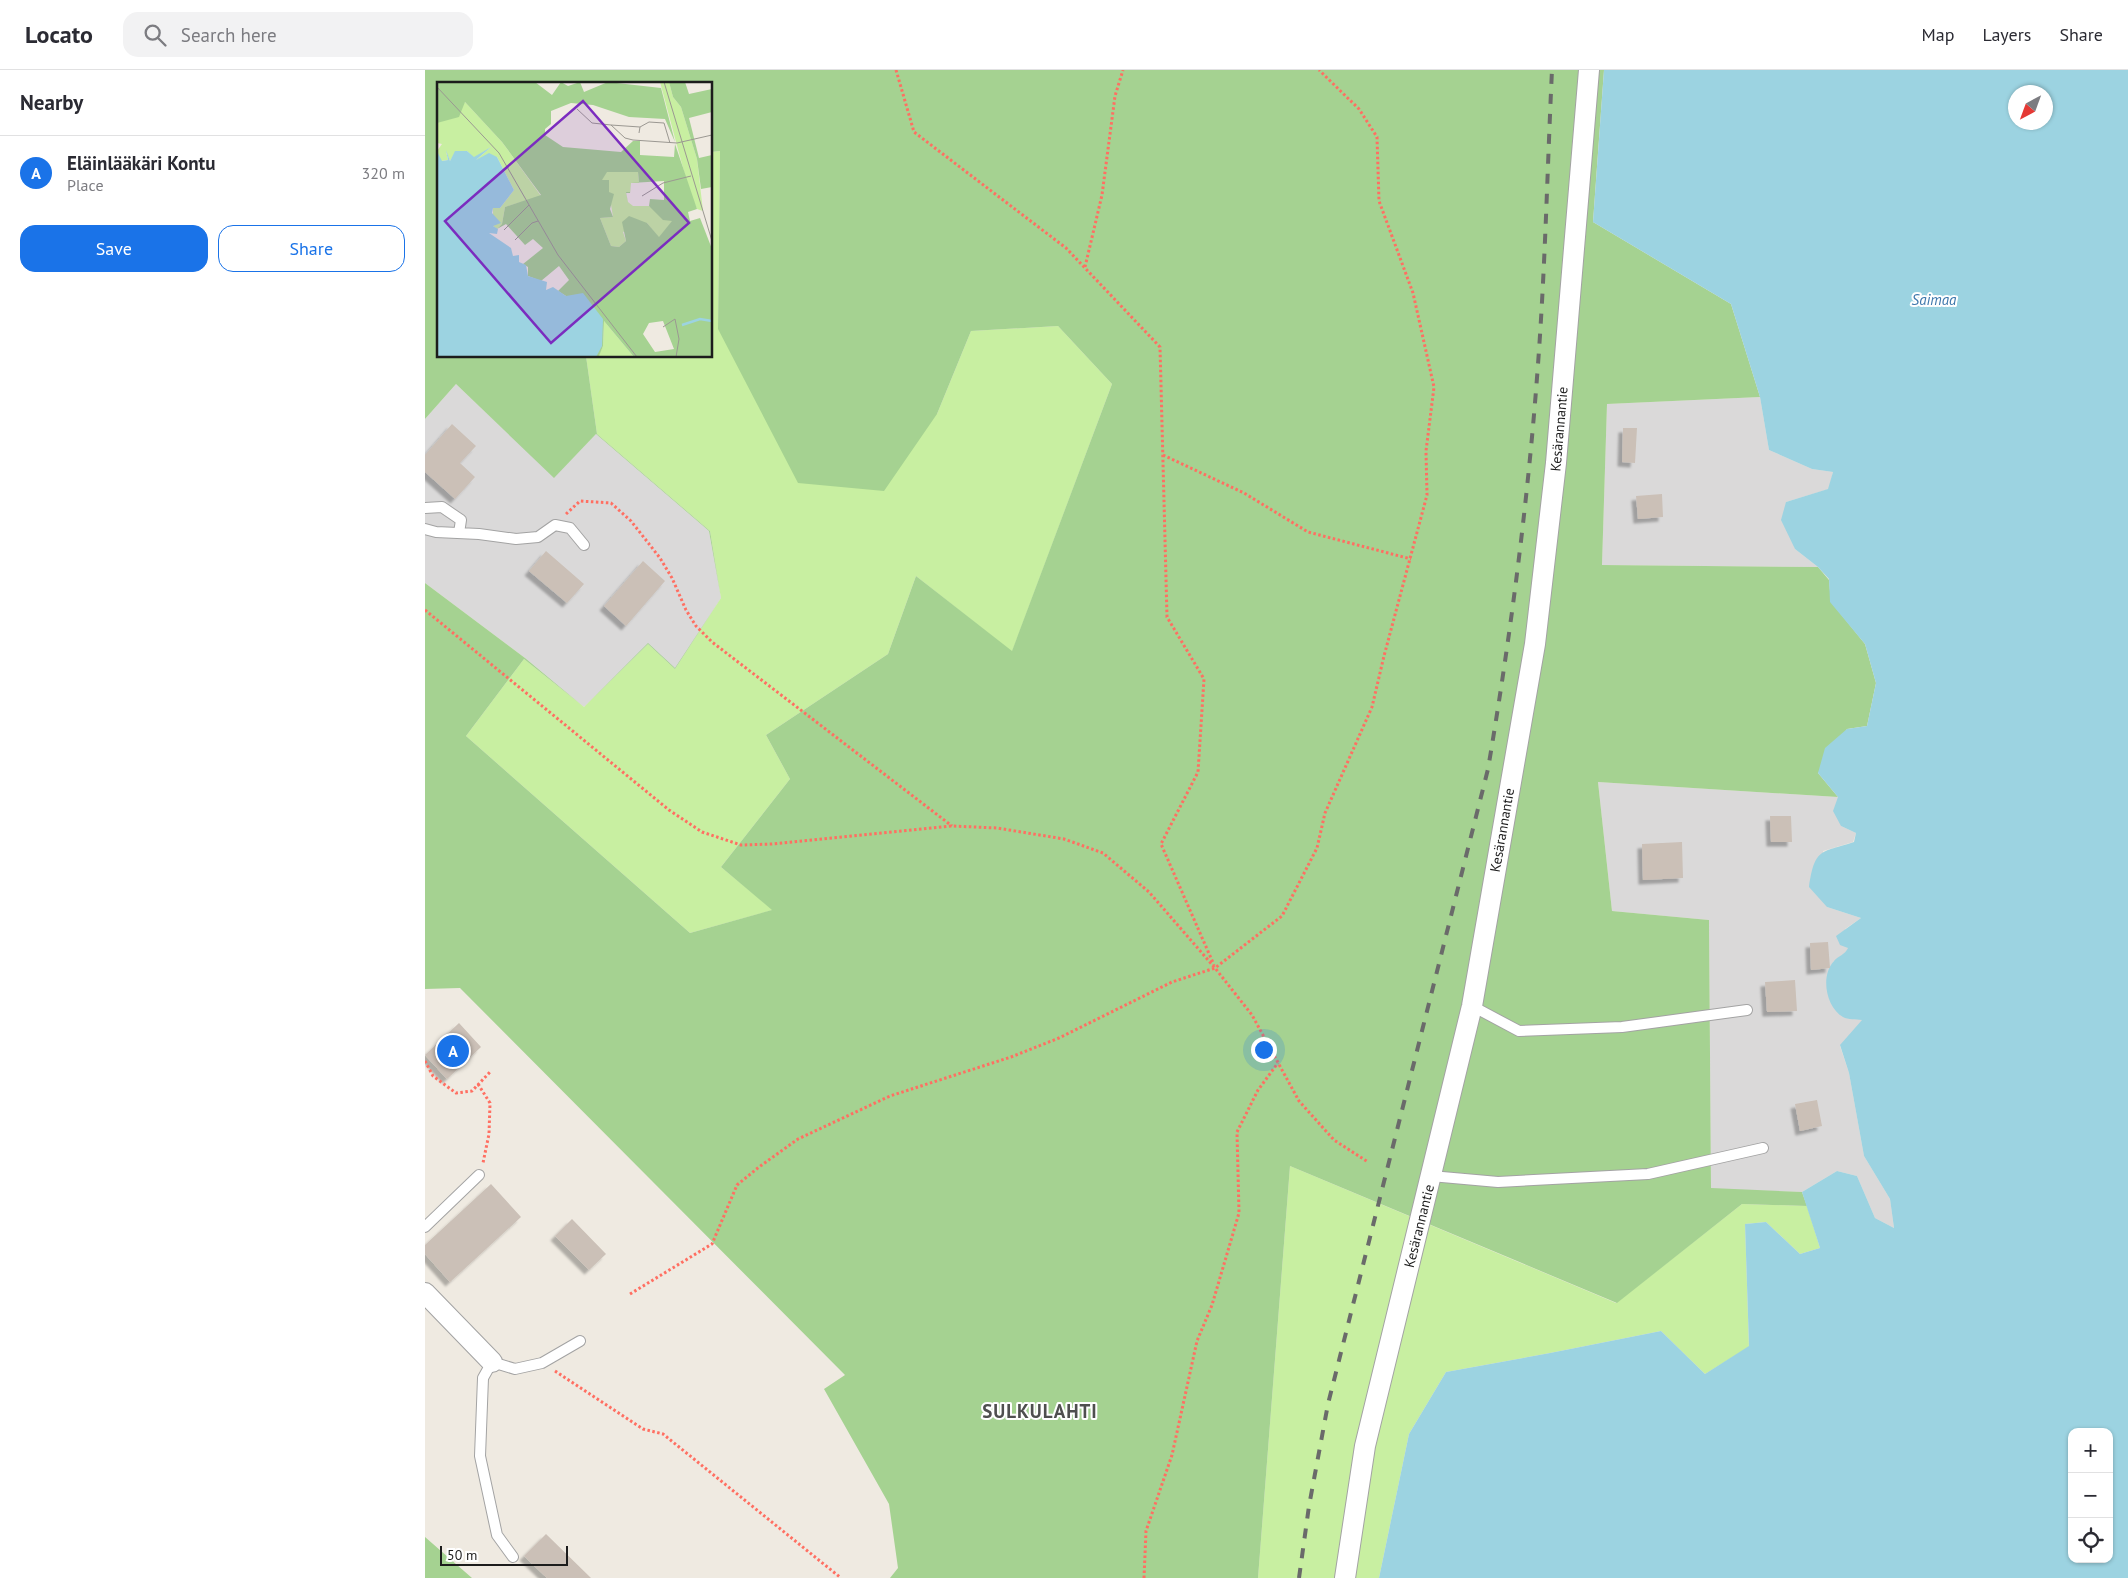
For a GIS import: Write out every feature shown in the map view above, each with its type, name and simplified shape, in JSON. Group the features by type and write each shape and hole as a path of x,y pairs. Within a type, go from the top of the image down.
{"street":[{"name":"Kesärannantie","path":"1345,1578 1365,1446 1473,1006 1535,644 1556,463 1589,70"},
{"path":"425,1293 492,1362"}],"lane":[{"path":"425,508 442,507 461,520 459,533"},
{"path":"425,529 436,532 516,539 539,537 555,525 570,528 584,545"},
{"path":"1473,1006 1519,1031 1622,1027 1747,1010"},
{"path":"1431,1176 1498,1182 1647,1174 1763,1148"},
{"path":"425,1227 479,1175"},
{"path":"513,1558 497,1535 480,1456 483,1378 492,1362 515,1369 542,1363 581,1340"}],"path":[{"path":"896,70 914,132 1066,248 1160,347 1167,617 1204,679 1198,772 1161,844 1215,968"},
{"path":"1085,267 1102,195 1115,96 1123,70"},
{"path":"630,1294 713,1244 737,1185 798,1139 890,1096 1035,1048 1103,1017 1172,982 1215,968 1282,916 1317,848 1325,813 1372,707 1427,495 1425,451 1434,387 1413,293 1379,201 1377,137 1359,109 1319,70"},
{"path":"1163,455 1244,493 1308,532 1411,559"},
{"path":"555,525 580,501 611,503 631,521 660,558 672,578 686,610 696,626 712,642 952,826"},
{"path":"425,610 669,810 702,832 741,845 781,843 952,826 997,828 1064,839 1103,853 1149,892 1215,968 1252,1015 1299,1101 1334,1140 1368,1162"},
{"path":"425,1061 433,1076 456,1093 472,1091 491,1071"},
{"path":"1144,1578 1146,1532 1172,1455 1197,1341 1212,1305 1239,1213 1237,1132 1258,1090 1278,1063"},
{"path":"478,1084 490,1103 489,1134 479,1175"},
{"path":"542,1363 643,1429 663,1434 841,1578"}],"shaded area":[{"path":"456,384 554,477 596,434 709,531 721,598 675,669 648,644 584,707 525,658 425,583 425,419"},
{"path":"1760,397 1769,450 1812,469 1833,472 1829,489 1786,502 1795,549 1818,567 1602,565 1607,404"},
{"path":"1598,782 1838,797 1841,826 1856,833 1853,842 1823,851 1827,907 1861,918 1845,929 1847,952 1833,962 1863,1020 1840,1046 1849,1073 1864,1156 1890,1199 1894,1228 1875,1218 1857,1176 1837,1171 1802,1192 1711,1189 1709,920 1612,911"}],"green space":[{"path":"425,70 1604,70 1593,222 1731,304 1760,397 1607,404 1602,565 1818,567 1829,580 1831,602 1865,644 1876,683 1867,726 1847,729 1818,773 1838,797 1598,782 1612,911 1709,920 1711,1188 1802,1192 1807,1206 1742,1204 1617,1303 1290,1166 1258,1578 890,1578 898,1568 889,1504 824,1389 845,1375 460,988 425,989 425,583 525,658 584,707 524,659 466,736 690,933 772,910 721,867 790,779 766,735 888,654 916,576 1012,651 1112,384 1058,326 971,331 937,414 884,491 798,483 718,329 720,151 713,152 713,82 437,82 437,358 586,358 597,434 710,531 721,598 709,531 596,434 554,478 456,384 425,419"},
{"path":"720,151 718,329 937,414 971,331 1058,326 1112,384 1012,652 916,576 888,654 766,735 790,779 721,867 773,910 690,933 466,736 524,659 584,707 648,644 675,669 721,598 710,531 597,434 586,358 713,358 713,152"},
{"path":"721,598 675,669 648,644 584,707 648,643 675,668"},
{"path":"1290,1166 1616,1303 1742,1204 1807,1206 1820,1248 1800,1254 1766,1222 1745,1224 1749,1347 1705,1374 1661,1331 1446,1372 1409,1434 1379,1578 1258,1578"},
{"path":"425,1537 472,1578 425,1578"}],"water":[{"name":"Saimaa","path":"1604,70 2128,70 2128,1578 1379,1578 1409,1434 1446,1372 1661,1331 1705,1374 1749,1346 1745,1224 1766,1222 1800,1254 1820,1248 1802,1192 1837,1171 1857,1176 1875,1218 1894,1228 1890,1199 1864,1156 1849,1073 1840,1045 1862,1020 1845,1018 1837,1012 1829,999 1826,983 1830,967 1848,948 1840,945 1836,936 1861,918 1827,907 1809,887 1814,865 1821,854 1833,848 1854,842 1856,833 1841,826 1833,811 1838,797 1818,773 1825,748 1847,729 1867,726 1876,683 1865,644 1830,602 1829,579 1818,567 1795,549 1781,520 1786,502 1828,489 1833,472 1812,469 1769,450 1760,397 1731,304 1593,222"}],"building":[{"path":"452,424 476,446 460,463 475,477 455,499 425,472 425,455"},
{"path":"1623,428 1637,428 1635,463 1622,462"},
{"path":"1662,494 1663,517 1638,519 1636,496"},
{"path":"546,551 584,584 567,603 529,571"},
{"path":"643,561 665,581 626,626 604,606"},
{"path":"1770,816 1791,816 1792,842 1771,842"},
{"path":"1682,842 1683,878 1643,880 1642,844"},
{"path":"1828,942 1830,968 1811,970 1810,943"},
{"path":"1795,980 1797,1011 1767,1012 1765,982"},
{"path":"459,1023 481,1047 447,1079 425,1055"},
{"path":"1817,1100 1822,1126 1800,1131 1795,1104"},
{"path":"491,1184 521,1217 450,1282 425,1254 425,1245"},
{"path":"572,1219 606,1254 589,1270 555,1236"},
{"path":"546,1534 591,1578 547,1578 524,1556"}],"railway":[{"path":"1299,1578 1309,1506 1328,1404 1488,769 1506,657 1527,489 1543,288 1552,70"}],"place":[{"name":"Eläinlääkäri Kontu","path":"453,1051"}],"district":[{"name":"SULKULAHTI","path":"1040,1411"}]}
